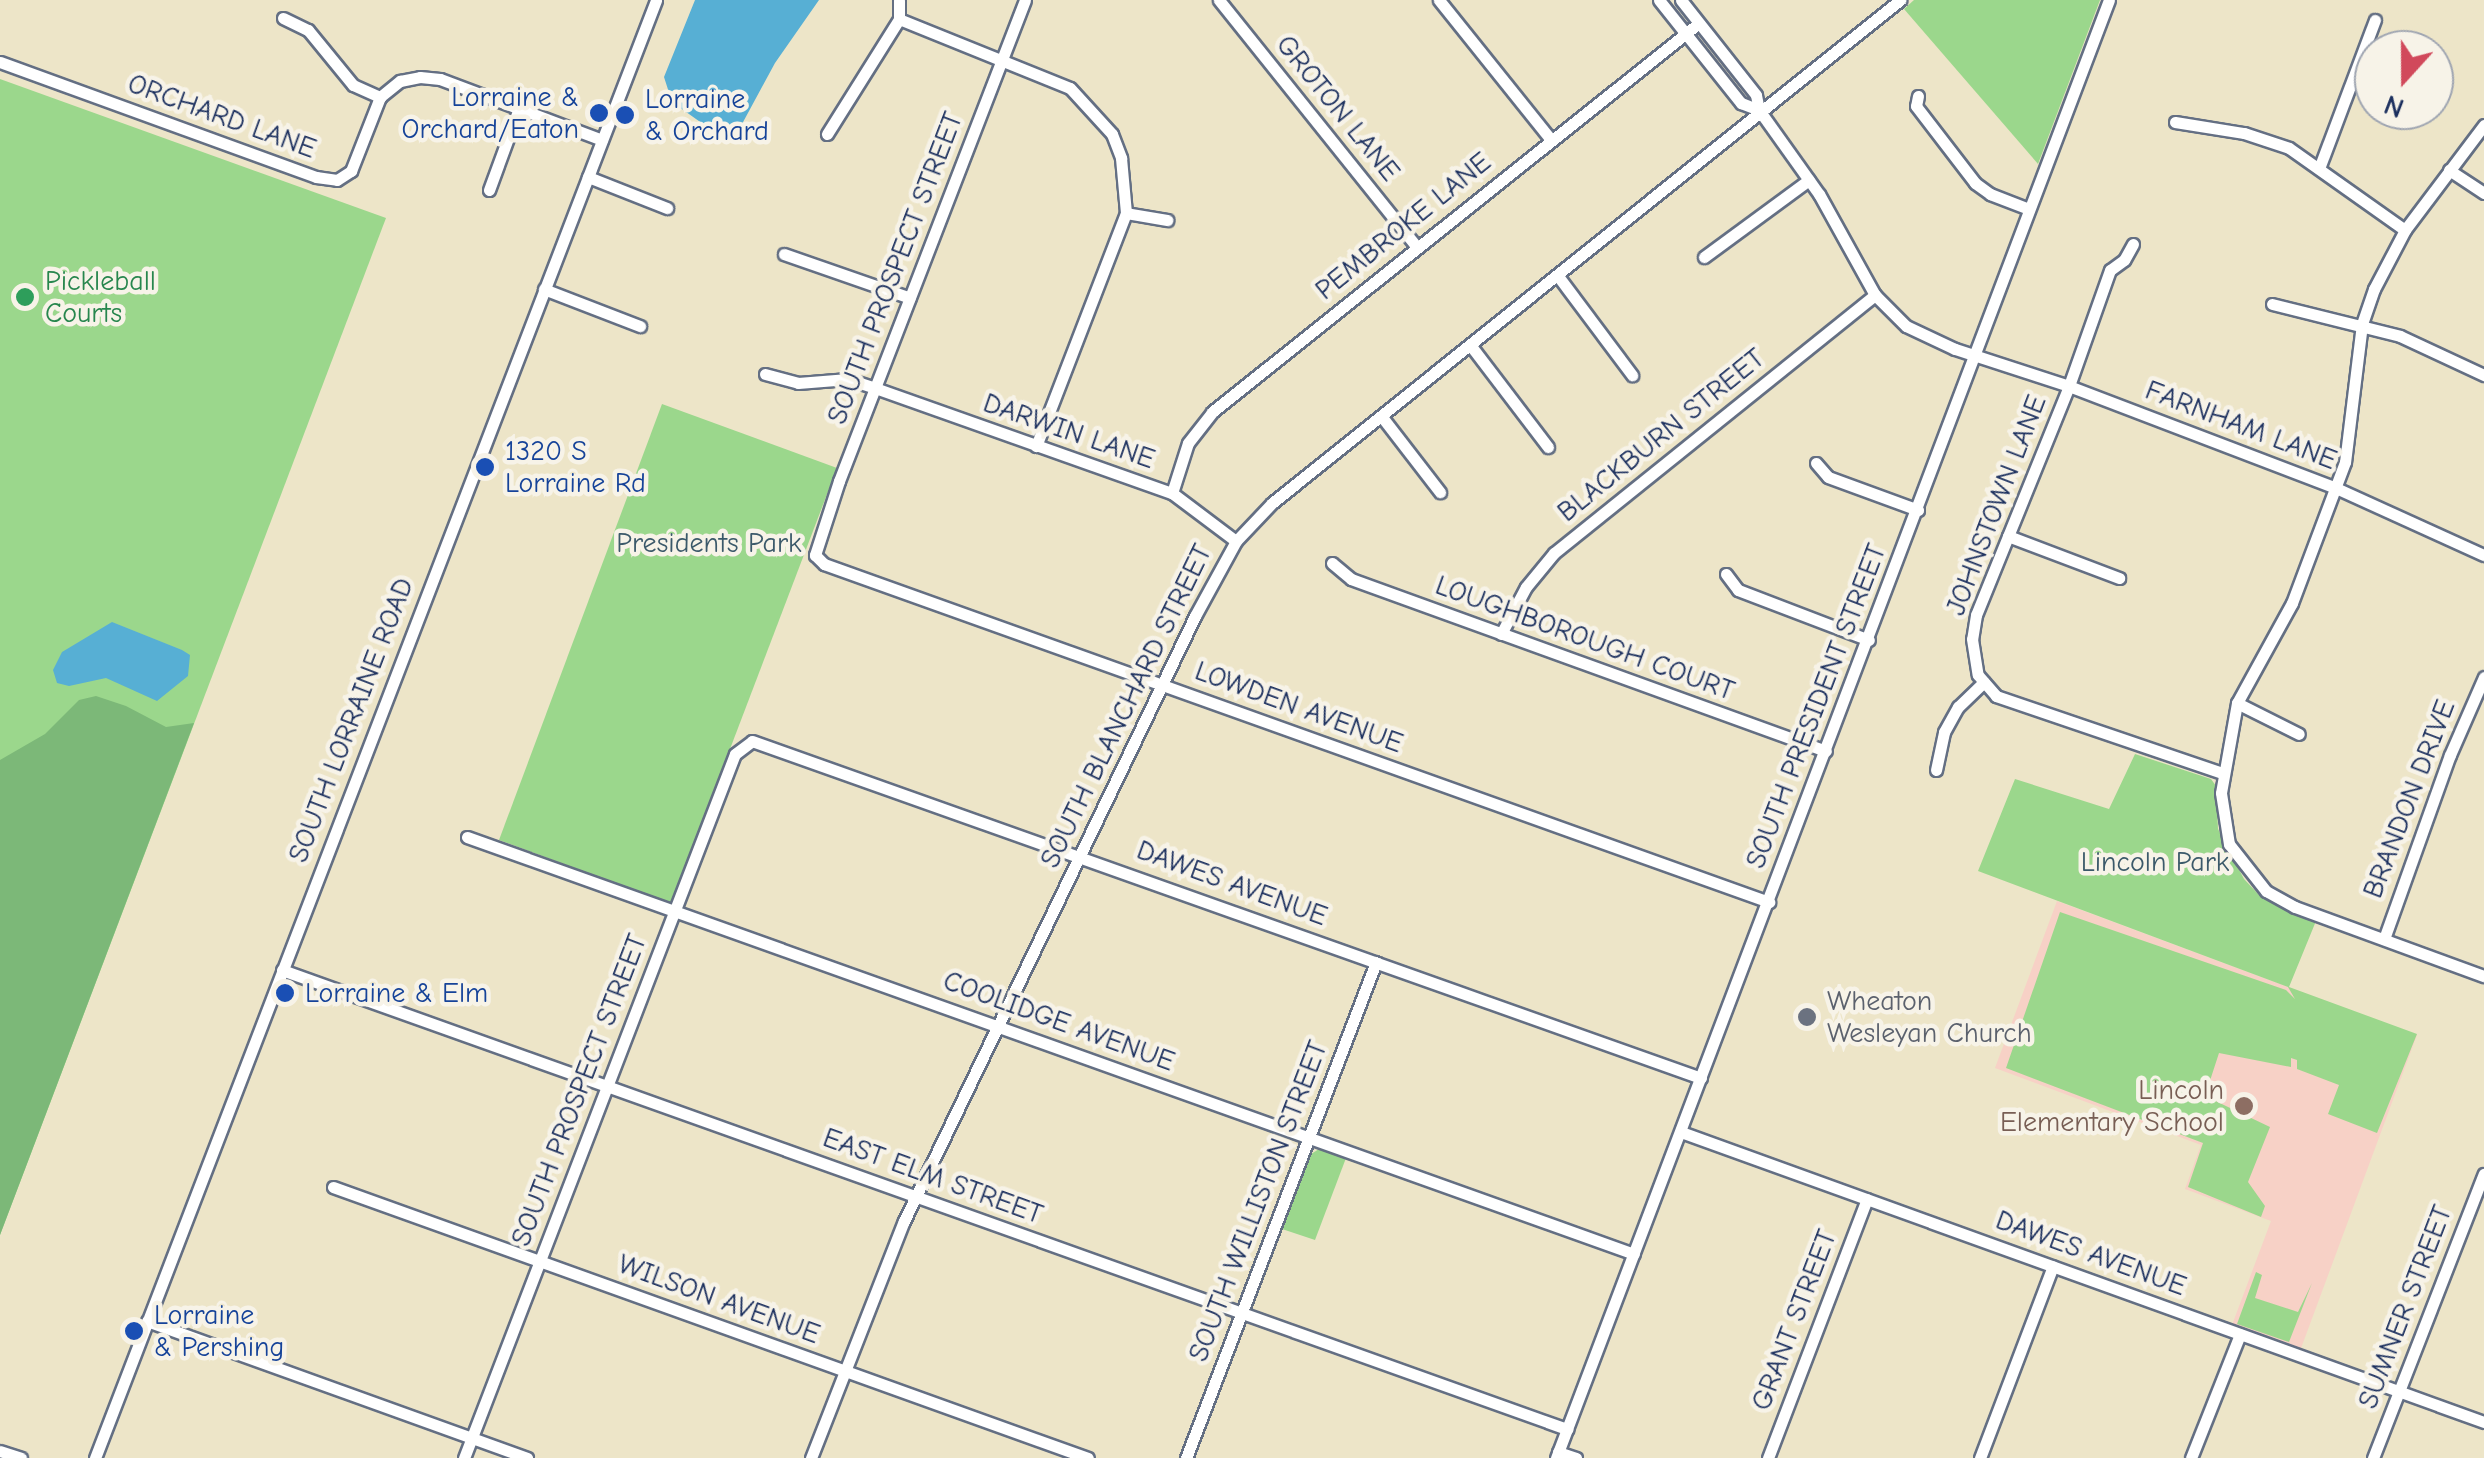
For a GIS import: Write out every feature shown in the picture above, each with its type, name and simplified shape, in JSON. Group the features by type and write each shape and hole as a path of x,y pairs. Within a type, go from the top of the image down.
{"street":[{"name":"SOUTH LORRAINE ROAD","path":"95,1458 656,0"},
{"path":"827,134 899,19 899,0"},
{"name":"SOUTH PROSPECT STREET","path":"815,555 1025,0"},
{"name":"GROTON LANE","path":"1219,0 1418,247"},
{"path":"1439,0 1552,140"},
{"path":"1659,0 1741,102 1759,110"},
{"name":"SOUTH BLANCHARD STREET","path":"811,1458 916,1196 1162,685 1236,541 1272,503 1900,0"},
{"name":"SOUTH PRESIDENT STREET","path":"1557,1455 2109,0"},
{"path":"1674,19 1689,3 1699,23 1756,95 1759,110"},
{"path":"283,18 308,30 353,84 380,97 400,81 433,78 602,140"},
{"path":"899,19 1060,82 1098,116 1121,158 1126,213 1036,446"},
{"path":"2320,166 2375,20"},
{"name":"PEMBROKE LANE","path":"1172,493 1188,443 1202,422 1699,23"},
{"name":"ORCHARD LANE","path":"0,62 316,178 337,180 351,170 380,97"},
{"path":"1918,96 1916,106 1976,182 1990,194 2029,209"},
{"path":"489,190 519,108"},
{"name":"FARNHAM LANE","path":"1759,110 1808,180 1875,295 1906,326 1974,356 2069,386 2336,488 2484,555"},
{"path":"2175,122 2263,138 2320,166 2405,230"},
{"path":"2484,124 2405,230 2381,272 2362,324 2353,427 2336,488 2292,603 2236,703 2222,772 2222,818 2237,856 2255,881 2278,899 2484,976"},
{"path":"2450,170 2484,193"},
{"path":"588,177 667,208"},
{"path":"1704,257 1808,180"},
{"path":"1126,213 1167,220"},
{"name":"JOHNSTOWN LANE","path":"1984,682 1978,675 1974,627 2110,270 2124,260 2133,244"},
{"path":"784,254 910,298"},
{"path":"1558,276 1632,375"},
{"path":"544,289 640,326"},
{"name":"BLACKBURN STREET","path":"1502,634 1526,587 1554,554 1875,295"},
{"path":"2272,304 2362,324 2419,343 2484,374"},
{"path":"1471,346 1548,447"},
{"name":"DARWIN LANE","path":"765,374 798,383 848,379 1172,493 1236,541"},
{"path":"1382,418 1440,492"},
{"path":"1816,464 1828,476 1918,510"},
{"path":"2008,536 2118,578"},
{"name":"LOWDEN AVENUE","path":"815,555 824,564 1768,902"},
{"name":"LOUGHBOROUGH COURT","path":"1332,563 1351,580 1826,752"},
{"path":"1726,574 1738,590 1869,640"},
{"name":"BRANDON DRIVE","path":"2384,939 2450,755 2484,677"},
{"path":"1936,770 1944,732 1958,708 1984,682 1996,696 2222,772"},
{"path":"2236,703 2299,734"},
{"name":"DAWES AVENUE","path":"746,743 761,741 1701,1078"},
{"name":"SOUTH PROSPECT STREET","path":"464,1458 735,754 746,743"},
{"name":"COOLIDGE AVENUE","path":"467,837 1634,1254"},
{"name":"SOUTH WILLISTON STREET","path":"1186,1458 1376,962"},
{"name":"EAST ELM STREET","path":"282,970 1567,1429"},
{"name":"DAWES AVENUE","path":"1681,1132 2484,1422"},
{"name":"SUMNER STREET","path":"2373,1458 2484,1174"},
{"name":"WILSON AVENUE","path":"333,1187 1088,1458"},
{"name":"GRANT STREET","path":"1768,1458 1867,1199"},
{"path":"1980,1458 2054,1266"},
{"path":"147,1321 528,1458"},
{"path":"2191,1458 2240,1334"},
{"path":"0,1451 21,1458"},
{"path":"1557,1455 1576,1458"}],"shaded area":[{"name":"Lincoln Elementary School","path":"2057,901 2417,1035 2300,1351 2232,1325 2271,1221 2185,1189 2201,1145 1995,1068"}],"green space":[{"path":"1914,0 2100,0 2038,164 1904,9"},
{"path":"0,79 386,218 0,1235"},
{"name":"Presidents Park","path":"662,404 837,468 671,904 499,840"},
{"path":"96,696 126,706 166,727 194,723 0,1235 0,760 45,734 79,700"},
{"name":"Lincoln Park","path":"2135,754 2211,779 2216,786 2218,829 2244,879 2260,896 2316,921 2289,987 2417,1034 2377,1133 2328,1114 2339,1085 2297,1069 2297,1060 2291,1058 2291,1067 2219,1053 2205,1096 2270,1127 2248,1182 2265,1206 2261,1217 2188,1187 2203,1143 2006,1068 2060,912 2286,990 2295,999 2288,987 1978,871 2015,779 2109,809"},
{"path":"1319,1149 1346,1158 1315,1240 1282,1229 1308,1156"},
{"path":"2256,1272 2262,1275 2255,1298 2298,1312 2312,1283 2289,1342 2237,1324"}],"water":[{"path":"695,0 819,0 775,63 742,124 720,136 672,102 664,77"},
{"path":"112,622 190,655 188,676 157,701 106,678 69,686 57,683 53,670 62,652"}],"place":[{"name":"Lorraine & Orchard/Eaton","path":"599,113"},
{"name":"Lorraine & Orchard","path":"625,115"},
{"name":"Pickleball Courts","path":"25,297"},
{"name":"1320 S Lorraine Rd","path":"485,467"},
{"name":"Lorraine & Elm","path":"285,993"},
{"name":"Wheaton Wesleyan Church","path":"1807,1017"},
{"name":"Lincoln Elementary School","path":"2244,1106"},
{"name":"Lorraine & Pershing","path":"134,1331"}]}
